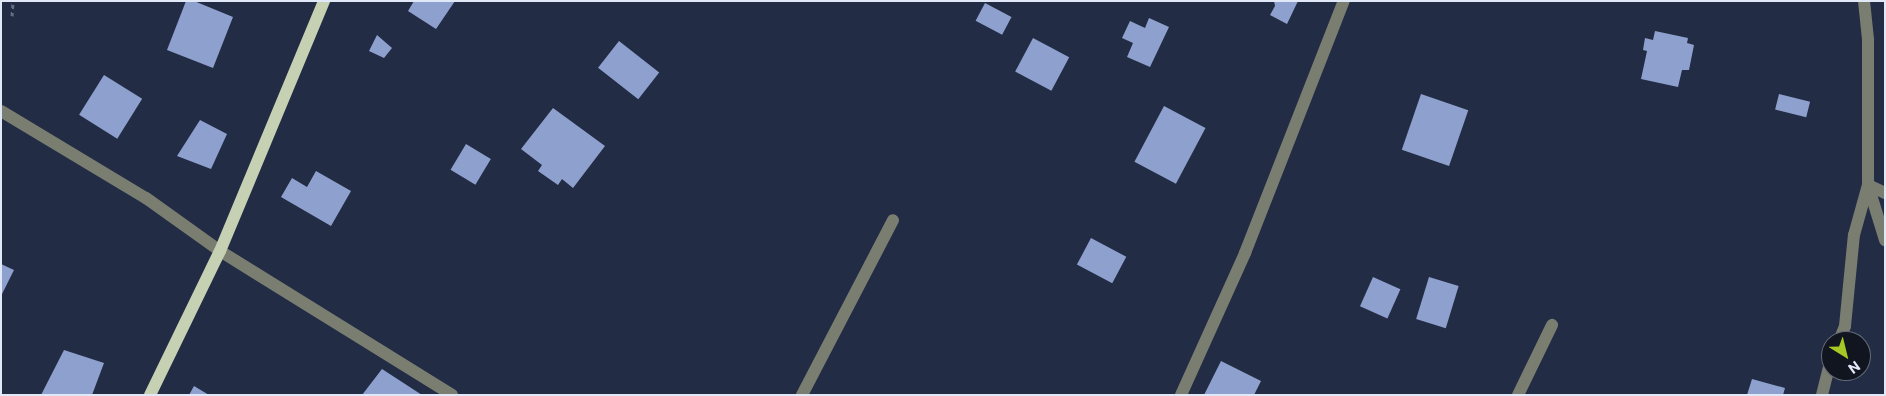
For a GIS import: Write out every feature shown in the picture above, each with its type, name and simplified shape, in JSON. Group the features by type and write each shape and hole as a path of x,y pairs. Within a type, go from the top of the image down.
{"main road":[{"path":"150,395 220,251 324,1"}],"street":[{"path":"1181,395 1245,253 1344,1"},
{"path":"1864,1 1868,186 1885,240"},
{"path":"1,111 146,198 220,251 452,395"},
{"path":"1868,186 1885,193"},
{"path":"1843,331 1854,235 1868,186"},
{"path":"802,395 893,220"},
{"path":"1518,395 1552,325"},
{"path":"1822,395 1826,381"}],"path":[{"path":"12,16 13,1"}],"building":[{"path":"186,1 194,1 233,17 213,68 167,50"},
{"path":"414,1 455,1 436,29 408,11"},
{"path":"1274,1 1298,1 1287,24 1270,15 1275,6"},
{"path":"985,3 1011,17 1002,35 976,21"},
{"path":"1149,18 1169,27 1150,67 1127,57 1133,43 1122,38 1130,21 1145,28"},
{"path":"1655,31 1688,38 1687,43 1694,45 1689,70 1682,70 1678,87 1641,79 1647,51 1643,50 1645,38 1653,40"},
{"path":"377,35 392,48 384,58 369,51"},
{"path":"1033,38 1069,57 1051,91 1015,72"},
{"path":"619,41 659,72 638,99 598,68"},
{"path":"104,75 142,99 117,139 79,115"},
{"path":"1421,94 1468,110 1449,166 1402,150"},
{"path":"1779,94 1810,102 1806,117 1775,110"},
{"path":"1164,106 1205,128 1176,184 1134,162"},
{"path":"553,108 605,146 573,188 562,179 558,185 538,171 542,165 521,149"},
{"path":"200,120 227,134 211,169 177,156"},
{"path":"466,144 491,159 475,185 451,170"},
{"path":"316,171 351,191 331,226 281,197 292,178 307,187"},
{"path":"1091,238 1126,257 1112,283 1077,264"},
{"path":"1,264 14,270 1,296"},
{"path":"1373,277 1400,289 1387,318 1360,306"},
{"path":"1429,277 1459,286 1446,328 1416,319"},
{"path":"64,350 104,363 92,395 41,395"},
{"path":"1221,361 1261,381 1254,395 1204,395"},
{"path":"382,369 422,395 362,395"},
{"path":"1752,379 1785,388 1783,395 1747,395"},
{"path":"194,386 209,395 189,395"}]}
